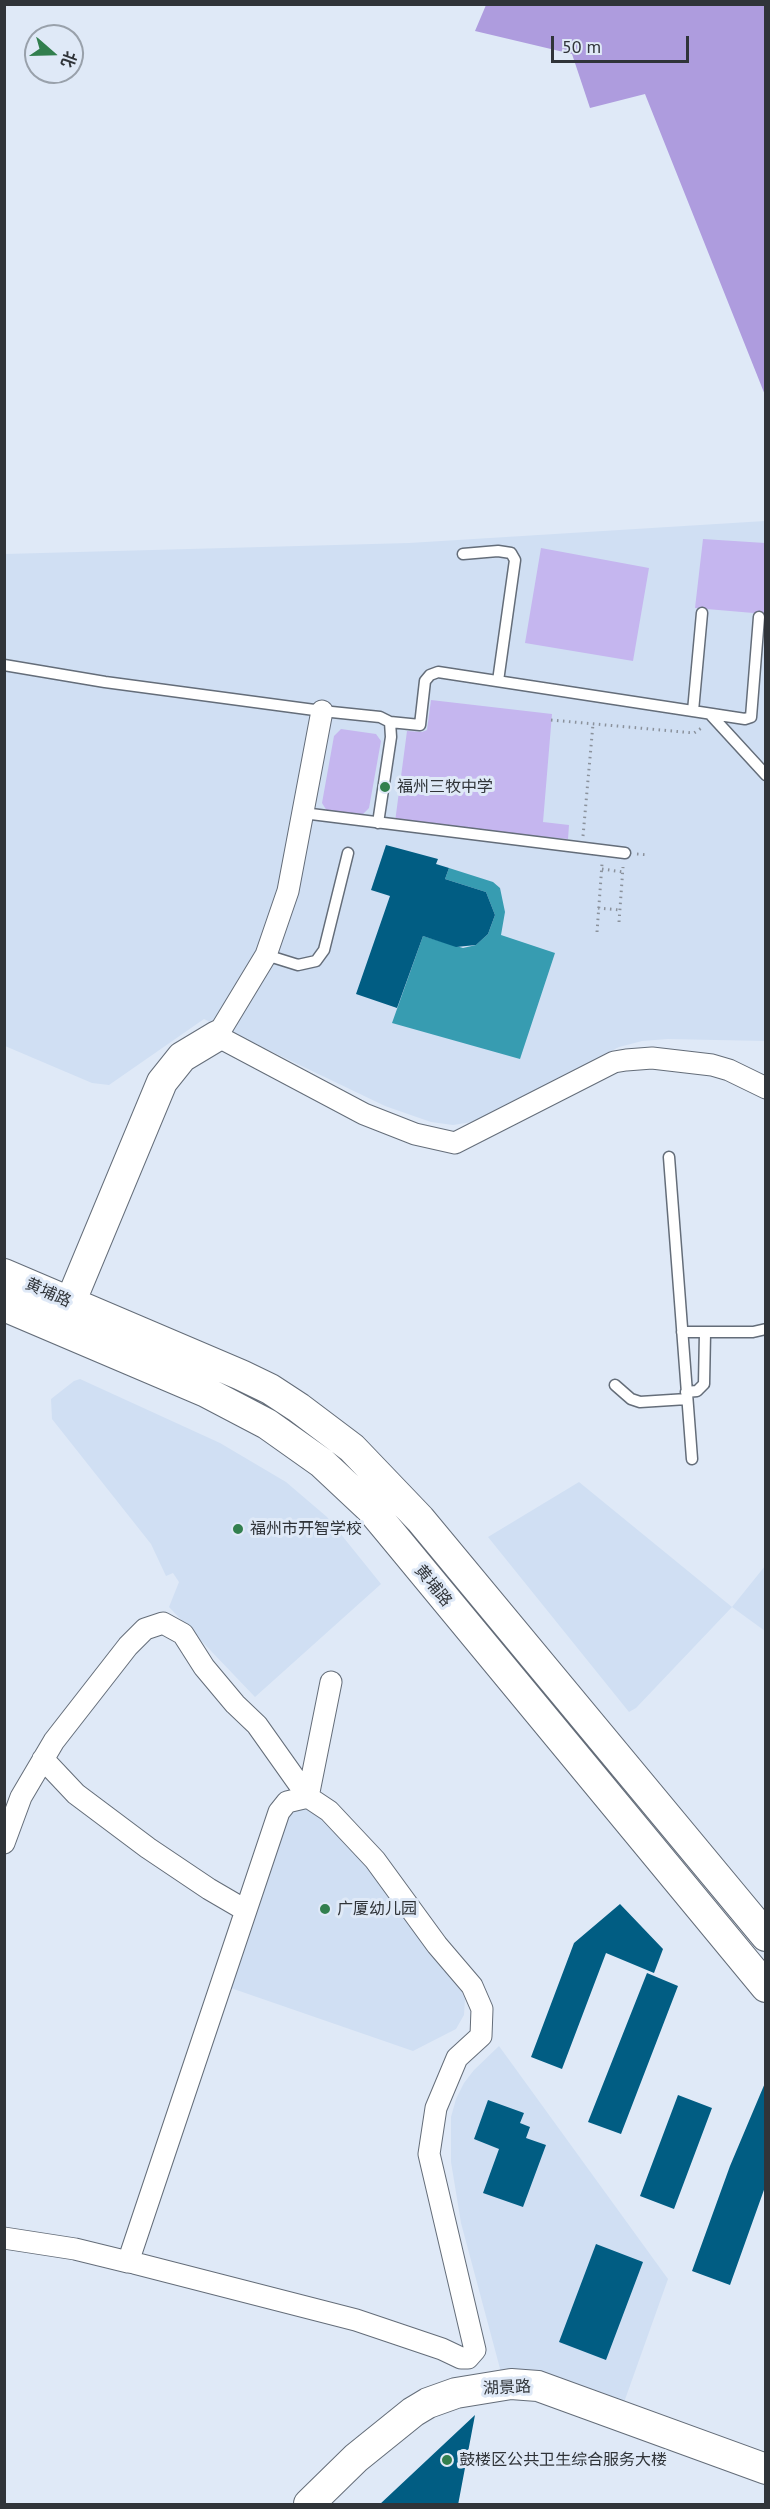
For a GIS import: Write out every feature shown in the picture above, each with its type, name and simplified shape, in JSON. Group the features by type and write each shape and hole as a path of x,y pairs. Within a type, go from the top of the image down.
{"main road":[{"path":"70,1303 162,1082 182,1057 217,1036"},
{"name":"黄埔路","path":"4,1274 210,1360 270,1389 352,1448 420,1519 765,1936"},
{"name":"黄埔路","path":"4,1306 206,1392 267,1424 322,1463 370,1508 765,1987"},
{"name":"湖景路","path":"309,2505 377,2440 413,2412 456,2393 520,2384 548,2389 765,2469"}],"street":[{"path":"322,711 288,891 266,955 217,1036 385,1123 429,1138 455,1143 614,1062 652,1058 712,1065 729,1070 765,1088"},
{"path":"4,1843 21,1797 54,1741 128,1646 145,1629 163,1623 183,1634 204,1667 235,1704 257,1725 308,1797 330,1811 375,1860 437,1946 472,1986 482,2008 481,2036 457,2058 436,2108 429,2154 474,2350 468,2358 460,2358 442,2349 356,2320 75,2249 4,2238"},
{"path":"308,1797 331,1682"},
{"path":"43,1760 76,1794 148,1848 245,1910"},
{"path":"128,2262 279,1812 287,1802 308,1797"}],"lane":[{"path":"463,554 498,551 512,554 515,560 498,681"},
{"path":"693,711 702,613"},
{"path":"4,664 105,682 380,717 390,722 420,725 426,681 430,675 438,672 693,711 713,717 745,719 751,717 759,617"},
{"path":"713,717 765,775"},
{"path":"378,823 391,737 390,722"},
{"path":"303,813 625,853"},
{"path":"266,955 298,965 316,961 324,950 348,853"},
{"path":"669,1157 692,1459"},
{"path":"682,1332 753,1332 765,1329"},
{"path":"615,1385 631,1399 640,1402 686,1395 697,1391 705,1384 705,1333"}],"path":[{"path":"551,720 694,733 713,717"},
{"path":"582,848 593,724"},
{"path":"597,932 603,850"},
{"path":"619,922 625,853"},
{"path":"602,869 623,872"},
{"path":"598,909 621,910"}],"shaded area":[{"path":"486,5 765,5 765,395 645,94 590,108 572,54 475,31"},
{"name":"福州三牧中学","path":"765,521 765,1041 668,1039 642,1041 619,1047 495,1112 472,1122 453,1125 431,1122 385,1106 204,1019 109,1085 92,1083 5,1046 5,554 409,543"},
{"path":"703,539 765,543 765,614 695,608"},
{"path":"541,548 649,568 633,661 525,643"},
{"path":"431,700 552,714 543,822 569,825 568,839 395,822 407,731 427,730"},
{"path":"341,729 376,734 381,741 369,808 363,814 327,811 322,803 334,736"},
{"name":"福州市开智学校","path":"80,1379 220,1443 286,1482 327,1517 381,1584 255,1697 169,1607 179,1582 173,1573 166,1576 151,1544 52,1419 51,1399"},
{"path":"579,1482 732,1607 636,1708 629,1712 488,1537"},
{"path":"765,1566 765,1631 732,1607"},
{"name":"广厦幼儿园","path":"303,1804 331,1819 462,1992 465,1999 464,2015 456,2029 413,2051 225,1986 285,1814"},
{"path":"499,2046 668,2279 622,2408 502,2376 461,2223 451,2162 451,2117 456,2099 474,2070"}],"water":[{"path":"449,868 493,882 500,888 505,912 501,935 555,953 520,1059 392,1023 423,936 463,948 476,945 488,934 491,926 495,915 486,892 445,879"}],"building":[{"path":"386,845 438,859 436,864 449,868 445,879 486,892 495,915 488,934 476,945 456,947 423,936 397,1008 356,994 390,896 371,890"},
{"path":"620,1904 663,1949 654,1973 606,1953 562,2069 531,2057 574,1943"},
{"path":"647,1973 678,1986 621,2134 588,2122"},
{"path":"765,2083 765,2187 730,2285 692,2271 730,2166"},
{"path":"678,2095 712,2108 674,2209 640,2196"},
{"path":"488,2100 524,2113 520,2123 530,2127 526,2138 546,2145 523,2207 483,2193 499,2149 474,2139"},
{"path":"596,2244 643,2262 606,2360 559,2342"},
{"name":"鼓楼区公共卫生综合服务大楼","path":"475,2415 458,2505 379,2505"}],"place":[{"name":"福州三牧中学","path":"385,787"},
{"name":"福州市开智学校","path":"238,1529"},
{"name":"广厦幼儿园","path":"325,1909"},
{"name":"鼓楼区公共卫生综合服务大楼","path":"447,2460"}]}
